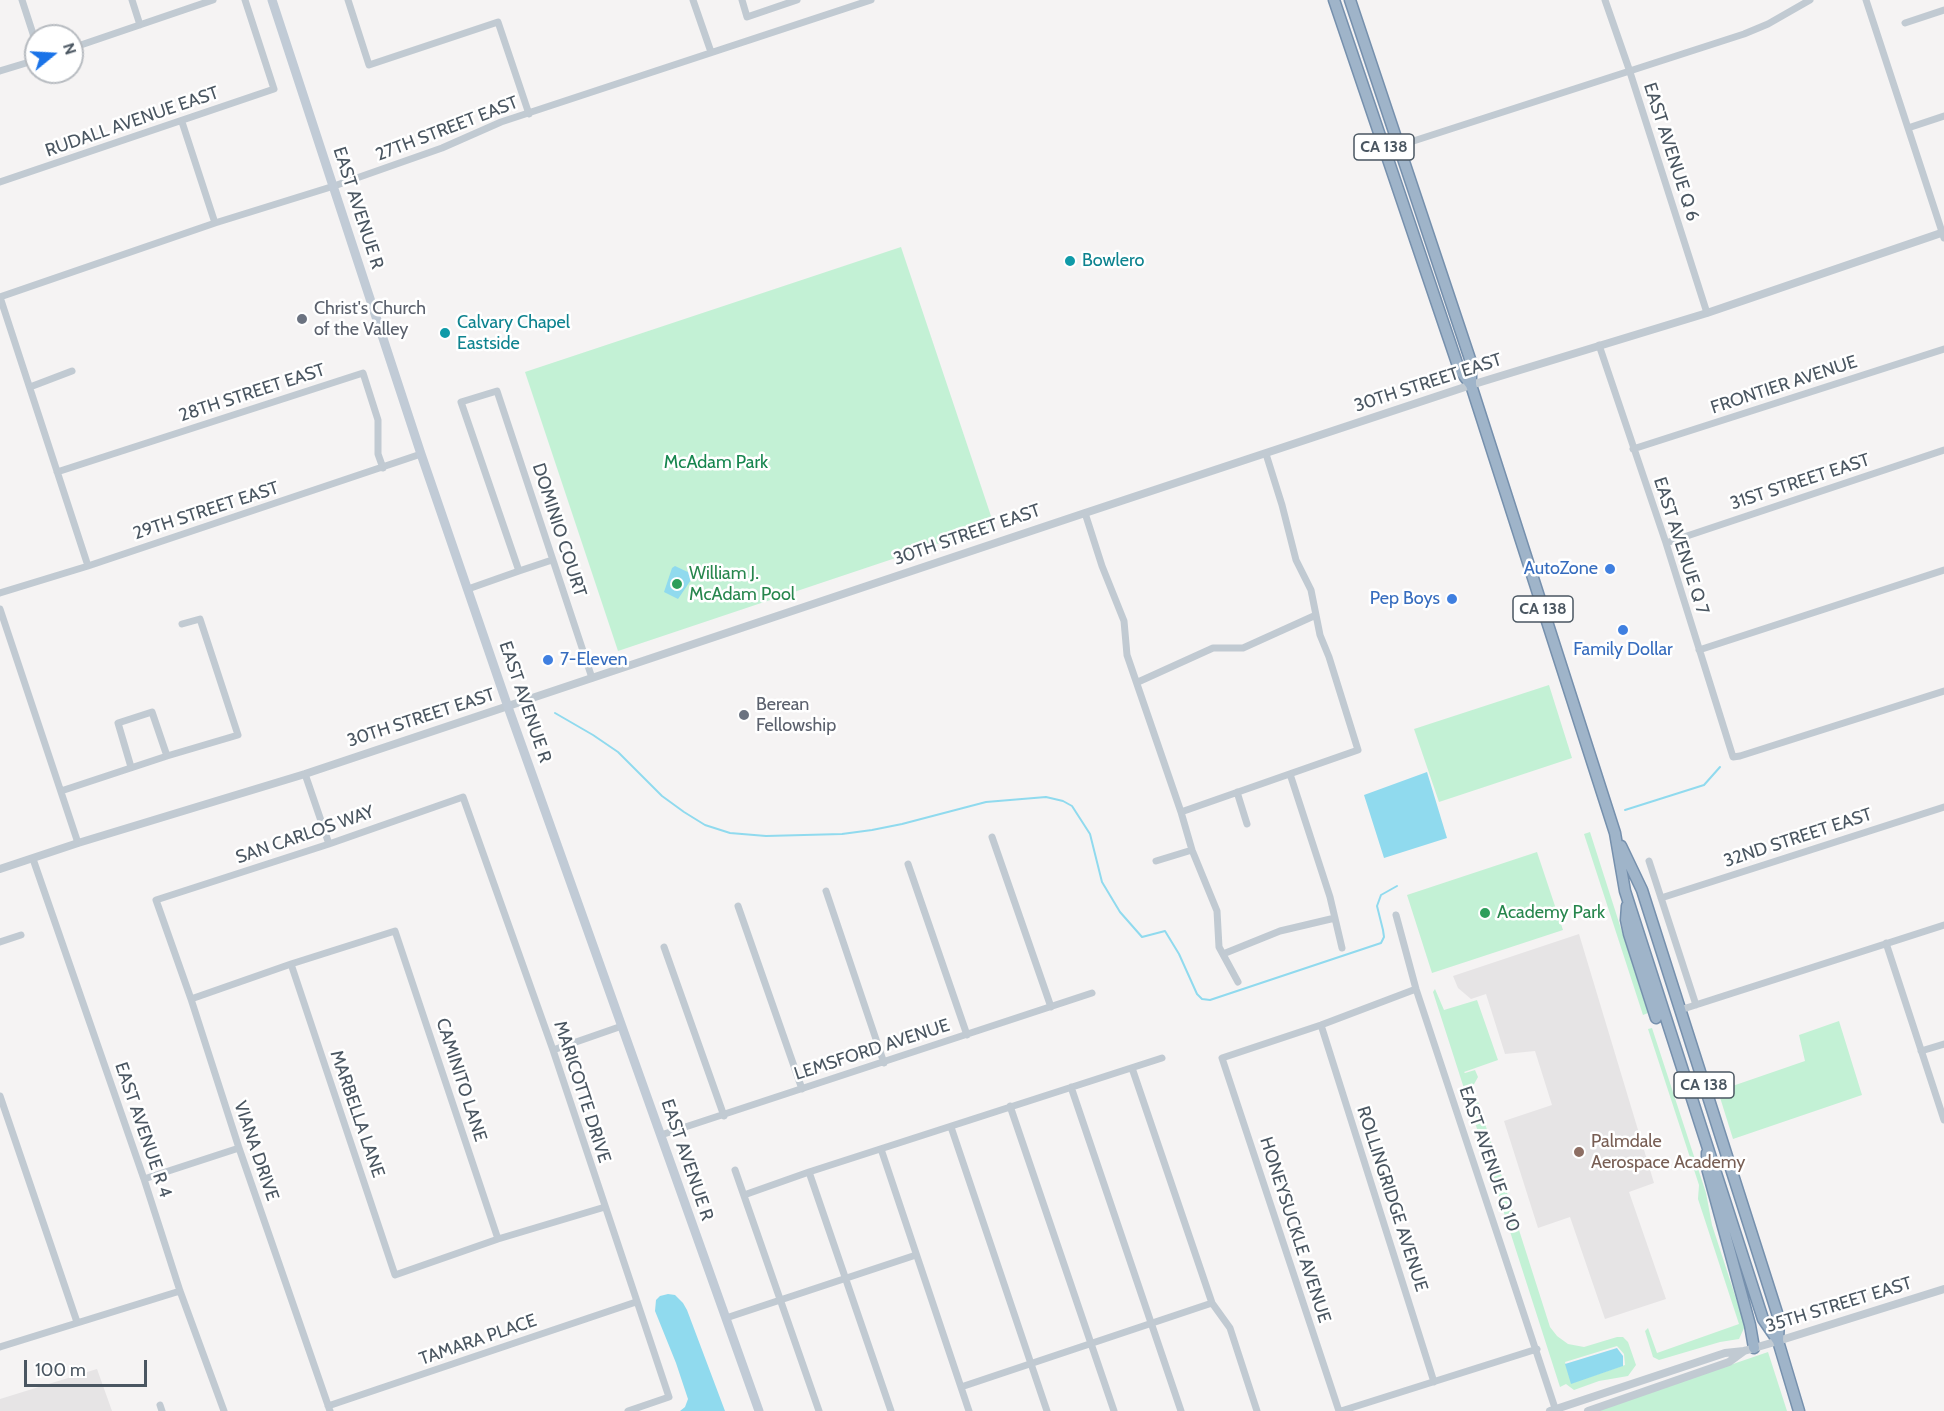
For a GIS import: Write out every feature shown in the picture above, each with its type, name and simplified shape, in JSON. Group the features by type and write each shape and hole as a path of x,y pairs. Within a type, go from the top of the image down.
{"highway":[{"name":"CA 138","path":"1334,0 1458,369 1471,386"},
{"name":"CA 138","path":"1350,0 1470,362 1471,386 1615,833 1642,890 1779,1319 1778,1341 1800,1411"},
{"path":"1615,833 1627,897 1763,1319 1778,1341"},
{"path":"1627,897 1626,920 1629,934 1656,1018"},
{"path":"1708,1147 1707,1168 1750,1324 1749,1349"}],"main road":[{"name":"EAST AVENUE R","path":"272,0 421,454 508,707 759,1411"}],"street":[{"path":"22,0 30,24"},
{"path":"132,0 140,26"},
{"path":"84,44 213,0"},
{"name":"RUDALL AVENUE EAST","path":"0,182 274,89 245,0"},
{"path":"348,0 369,65 498,22 529,114"},
{"path":"693,0 711,52"},
{"path":"742,0 747,17 797,0"},
{"name":"27TH STREET EAST","path":"0,297 215,223 334,186 442,148 501,122 871,0"},
{"name":"EAST AVENUE Q 6","path":"1605,0 1707,313"},
{"path":"1398,146 1744,33 1768,24 1810,0"},
{"path":"1866,0 1943,234"},
{"path":"1905,23 1944,10"},
{"path":"0,71 24,64"},
{"path":"1908,128 1944,116"},
{"path":"182,122 215,223"},
{"name":"30TH STREET EAST","path":"0,870 78,843 305,774 1471,386 1707,313 1943,234"},
{"path":"0,297 88,566"},
{"name":"EAST AVENUE Q 7","path":"1599,345 1666,543 1733,757 1944,691"},
{"name":"FRONTIER AVENUE","path":"1633,449 1944,349"},
{"path":"30,387 72,371"},
{"name":"28TH STREET EAST","path":"57,472 363,373 378,420 378,454 382,468"},
{"name":"DOMINIO COURT","path":"519,571 461,402 497,391 592,678"},
{"name":"31ST STREET EAST","path":"1666,543 1944,450"},
{"name":"29TH STREET EAST","path":"0,593 88,566 421,454"},
{"path":"1181,812 1358,750 1320,635 1311,590 1296,560 1266,454"},
{"path":"1086,513 1102,566 1124,621 1127,655 1138,682 1192,850 1217,911 1219,947 1238,982"},
{"path":"468,589 552,560"},
{"path":"1699,650 1944,570"},
{"path":"0,609 78,843"},
{"path":"1138,682 1213,648 1243,648 1316,615"},
{"path":"61,791 238,735 200,619 182,624"},
{"path":"131,767 118,723 152,712 167,756"},
{"path":"305,774 328,844"},
{"path":"1290,774 1330,897 1342,948"},
{"path":"1237,792 1247,825"},
{"name":"SAN CARLOS WAY","path":"156,900 463,797"},
{"name":"MARICOTTE DRIVE","path":"463,797 553,1050 669,1397 628,1411"},
{"name":"32ND STREET EAST","path":"1661,898 1944,807"},
{"path":"992,837 1051,1007"},
{"path":"1156,861 1192,850"},
{"name":"EAST AVENUE R 4","path":"33,859 144,1179 180,1291 224,1411"},
{"path":"1649,861 1696,1005"},
{"path":"908,864 967,1035"},
{"path":"826,891 884,1063"},
{"name":"VIANA DRIVE","path":"156,900 191,999 238,1148 329,1409"},
{"path":"738,906 802,1089"},
{"name":"EAST AVENUE Q 10","path":"1396,915 1416,989 1537,1349 1554,1410"},
{"path":"1223,954 1280,931 1335,918"},
{"path":"1680,1010 1944,924"},
{"name":"CAMINITO LANE","path":"291,964 395,931 498,1239"},
{"path":"0,942 21,935"},
{"path":"1886,943 1944,1120"},
{"path":"664,947 723,1116"},
{"path":"191,999 291,964"},
{"name":"MARBELLA LANE","path":"291,964 395,1275 498,1239"},
{"path":"1321,1025 1416,989"},
{"name":"LEMSFORD AVENUE","path":"661,1136 1092,993"},
{"name":"HONEYSUCKLE AVENUE","path":"1321,1025 1222,1058 1340,1411"},
{"name":"ROLLINGRIDGE AVENUE","path":"1321,1025 1434,1382"},
{"path":"553,1050 622,1026"},
{"path":"1921,1051 1944,1044"},
{"path":"744,1196 809,1172 1162,1058"},
{"path":"1132,1068 1212,1303 1230,1328 1257,1411"},
{"path":"1071,1088 1181,1411"},
{"path":"0,1096 77,1322"},
{"path":"1010,1106 1114,1411"},
{"path":"951,1127 1047,1411"},
{"path":"144,1179 238,1148"},
{"path":"881,1149 969,1411"},
{"path":"735,1170 819,1411"},
{"path":"809,1172 891,1411"},
{"path":"498,1239 604,1207"},
{"path":"726,1318 916,1255"},
{"name":"35TH STREET EAST","path":"1554,1410 1725,1353 1778,1341 1944,1289"},
{"path":"0,1347 180,1291"},
{"name":"TAMARA PLACE","path":"329,1409 636,1302"},
{"path":"961,1387 1212,1303"},
{"path":"1340,1411 1537,1349"},
{"name":"35TH STREET EAST","path":"1589,1411 1729,1362 1749,1349"},
{"path":"1589,1411 1596,1404 1646,1386 1649,1384 1648,1378"}],"shaded area":[{"name":"Palmdale Aerospace Academy","path":"1579,934 1654,1183 1629,1192 1666,1299 1605,1319 1570,1217 1538,1228 1504,1121 1552,1105 1535,1051 1505,1054 1486,994 1471,999 1458,988 1453,976"},
{"path":"97,1369 112,1411 0,1411 0,1399"}],"green space":[{"name":"McAdam Park","path":"901,247 994,525 618,651 525,372"},
{"path":"1549,685 1572,758 1439,802 1414,729"},
{"path":"1590,832 1648,1013 1643,1015 1584,834"},
{"name":"Academy Park","path":"1537,852 1563,930 1432,973 1407,895"},
{"path":"1435,989 1444,1010 1477,1000 1498,1060 1464,1072 1475,1070 1478,1077 1473,1086 1550,1327 1568,1344 1584,1347 1623,1337 1628,1342 1636,1365 1628,1376 1599,1381 1574,1390 1566,1384 1560,1387 1433,992","holes":["1617,1346 1624,1354 1625,1365 1572,1383 1565,1362"]},
{"path":"1839,1021 1862,1095 1733,1139 1718,1091 1805,1061 1799,1035"},
{"path":"1652,1028 1706,1193 1712,1225 1745,1326 1739,1339 1720,1342 1659,1360 1653,1357 1645,1331 1648,1328 1657,1353 1739,1324 1698,1199 1699,1185 1648,1029"},
{"path":"1768,1352 1787,1411 1596,1411"}],"water":[{"name":"William J. McAdam Pool","path":"675,566 692,574 693,577 678,599 664,592 672,568"},
{"path":"1427,772 1447,838 1384,858 1364,795"},
{"path":"668,1294 675,1295 687,1310 725,1411 680,1411 685,1407 688,1399 655,1311 656,1300"},
{"path":"1617,1348 1623,1356 1623,1366 1571,1384 1565,1364"}],"waterway":[{"path":"555,713 618,752 662,796 684,812 705,825 730,833 766,836 842,834 902,824 986,802 1046,797 1063,801 1072,806 1090,834 1102,882 1120,912 1142,937 1165,931 1179,954 1197,994 1202,999 1210,1000 1381,943 1384,937 1377,906 1381,895 1397,886"},
{"path":"1625,810 1704,785 1720,767"}],"place":[{"name":"Bowlero","path":"1070,261"},
{"name":"Christ's Church of the Valley","path":"302,319"},
{"name":"Calvary Chapel Eastside","path":"445,333"},
{"name":"AutoZone","path":"1610,569"},
{"name":"William J. McAdam Pool","path":"677,584"},
{"name":"Pep Boys","path":"1452,599"},
{"name":"Family Dollar","path":"1623,630"},
{"name":"7-Eleven","path":"548,660"},
{"name":"Berean Fellowship","path":"744,715"},
{"name":"Academy Park","path":"1485,913"},
{"name":"Palmdale Aerospace Academy","path":"1579,1152"}]}
